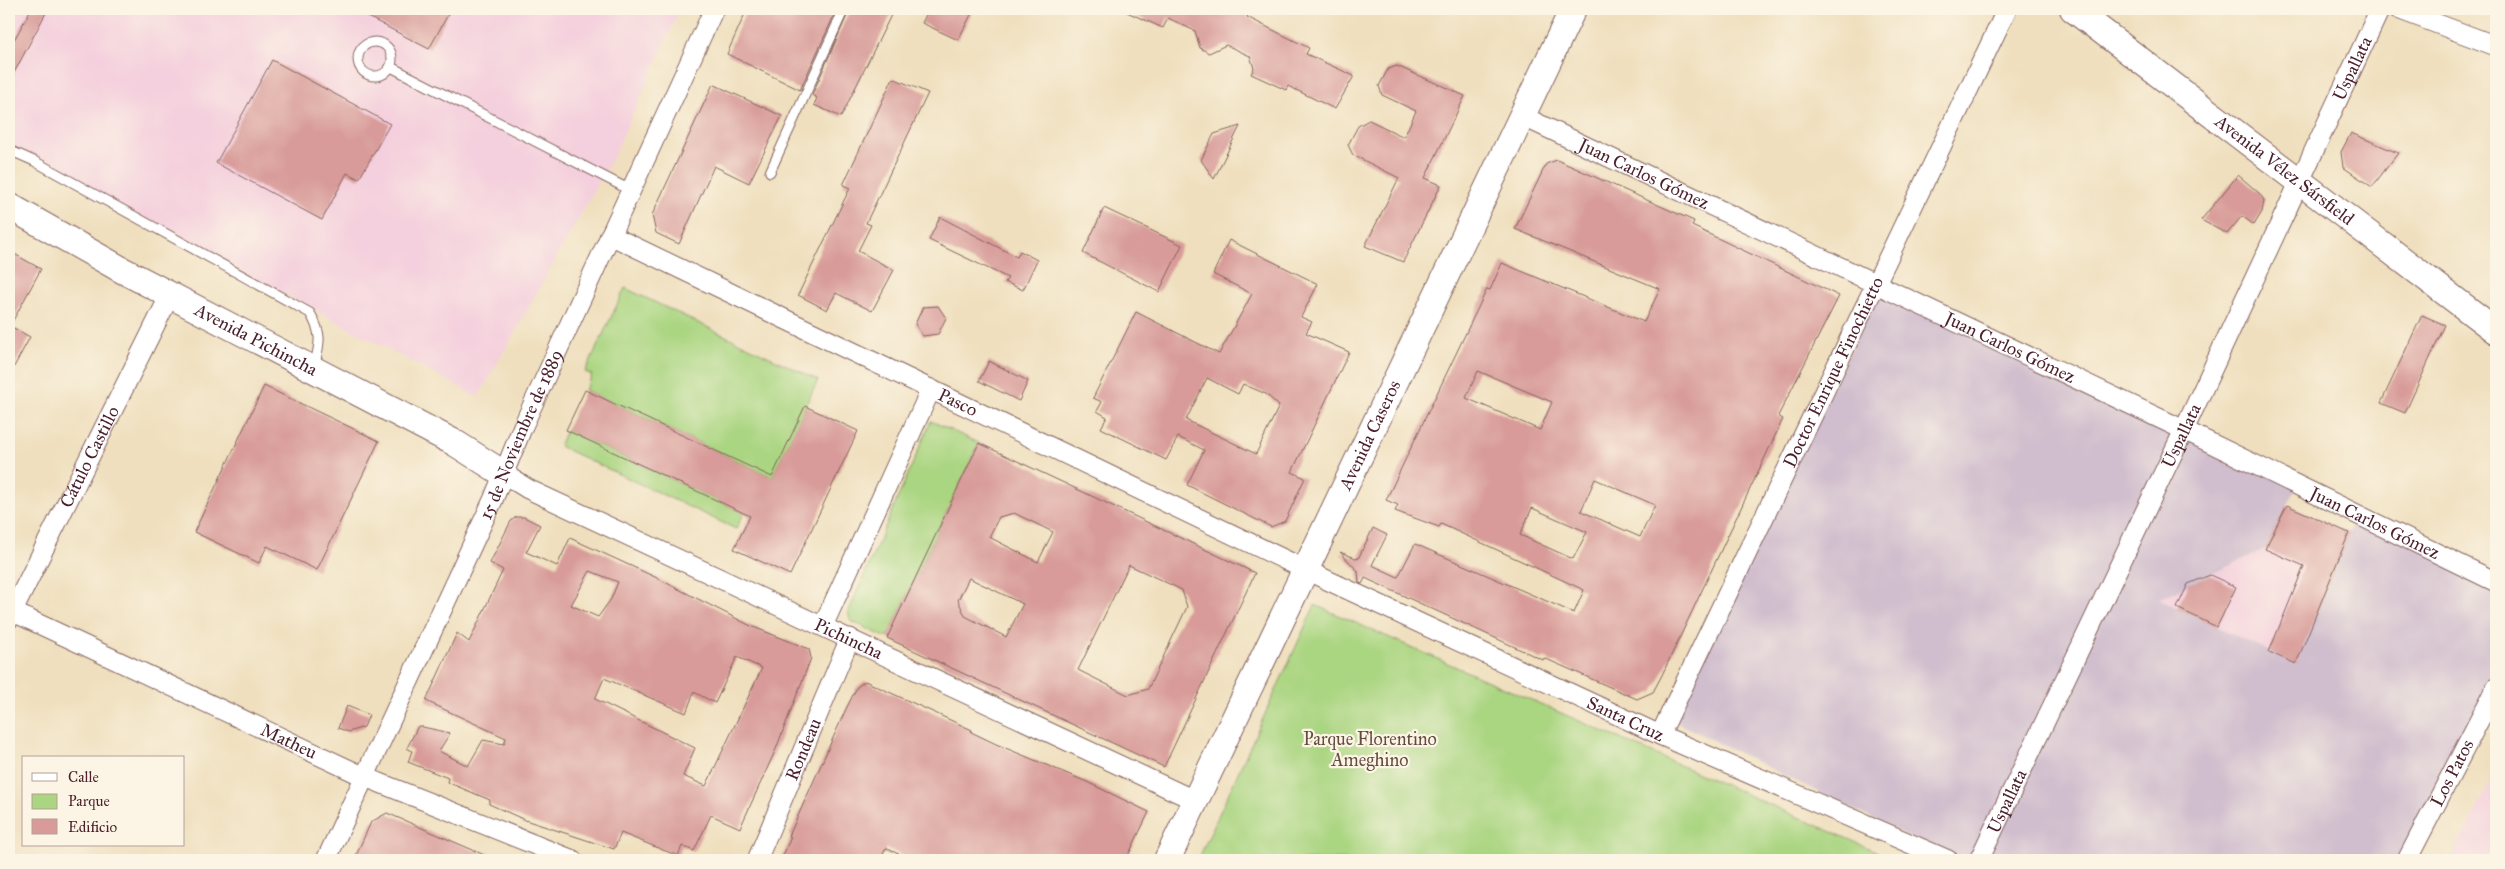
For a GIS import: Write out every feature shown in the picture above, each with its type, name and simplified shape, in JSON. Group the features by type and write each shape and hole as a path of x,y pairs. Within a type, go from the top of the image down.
{"main road":[{"name":"Avenida Caseros","path":"1167,860 1574,9"},
{"name":"Avenida Vélez Sársfield","path":"2081,12 2299,182 2496,331"},
{"name":"Avenida Pichincha","path":"9,206 312,371 455,443 504,474"}],"street":[{"name":"15 de Noviembre de 1889","path":"326,860 504,474 523,426 714,9"},
{"name":"Doctor Enrique Finochietto","path":"1660,735 2007,9"},
{"name":"Uspallata","path":"1980,860 2184,430 2380,9"},
{"path":"2398,9 2496,46"},
{"name":"Juan Carlos Gómez","path":"1522,116 2184,430 2496,582"},
{"name":"Pasco","path":"610,235 1306,570"},
{"name":"Cátulo Castillo","path":"10,613 170,295"},
{"path":"823,626 931,390"},
{"name":"Pichincha","path":"504,474 528,489 1196,801"},
{"name":"Santa Cruz","path":"1306,570 1660,735 1948,860"},
{"name":"Matheu","path":"10,613 365,777 573,860"},
{"name":"Rondeau","path":"757,860 850,638"},
{"name":"Los Patos","path":"2407,860 2496,688"}],"lane":[{"path":"770,172 844,9"},
{"path":"392,67 630,190"},
{"path":"9,150 34,161 310,313 319,329 320,342 312,371"}],"shaded area":[{"path":"9,9 680,9 614,155 478,397 9,147"},
{"path":"1879,292 2296,488 2265,549 2158,599 2296,664 2355,517 2496,582 2496,674 2405,860 1956,860 1670,719"},
{"path":"2287,505 2349,533 2296,664 2157,599 2265,549"},
{"path":"2496,772 2496,860 2450,860"}],"green space":[{"path":"625,288 818,380 772,477 585,390 592,375 585,372"},
{"path":"931,421 979,443 887,638 851,621 848,613"},
{"path":"566,430 744,513 736,529 559,446"},
{"name":"Parque Florentino Ameghino","path":"1315,605 1896,860 1198,860"}],"building":[{"path":"31,9 48,9 9,82 9,37 14,40"},
{"path":"353,9 451,9 429,49"},
{"path":"747,9 837,9 800,90 727,54"},
{"path":"850,9 894,9 841,117 814,105 817,98 812,95"},
{"path":"929,9 974,9 958,40 922,23"},
{"path":"1120,9 1251,9 1247,17 1309,48 1306,54 1354,76 1335,109 1288,86 1286,90 1251,74 1254,68 1250,56 1226,45 1209,53 1200,48 1195,31 1168,18 1163,28"},
{"path":"272,60 390,124 359,179 347,173 322,220 216,163"},
{"path":"1397,66 1465,96 1425,178 1441,185 1403,262 1365,246 1399,178 1353,155 1348,145 1358,126 1369,120 1404,137 1416,111 1382,95 1379,86 1388,69"},
{"path":"893,78 928,93 866,223 871,225 858,251 894,270 872,311 836,293 827,310 798,295 850,188 843,185"},
{"path":"713,84 782,116 749,183 714,166 679,244 656,233 652,215"},
{"path":"1240,126 1214,179 1201,160 1214,134"},
{"path":"2351,133 2398,153 2372,187 2343,167 2341,152"},
{"path":"1557,160 1694,221 1692,226 1839,296 1778,416 1783,419 1662,675 1653,692 1637,699 1544,658 1543,660 1365,578 1362,584 1359,583 1358,571 1340,552 1358,559 1373,528 1387,535 1372,565 1398,577 1415,544 1574,613 1584,590 1441,524 1439,527 1395,511 1398,505 1386,500 1487,289 1490,290 1502,263 1644,322 1660,289 1515,229 1546,164","holes":["1478,371 1552,402 1540,430 1466,398","1595,479 1655,505 1640,537 1581,511","1532,508 1587,532 1573,559 1520,535"]},
{"path":"2238,175 2259,193 2264,200 2262,212 2254,225 2242,216 2227,234 2201,220"},
{"path":"1104,208 1182,245 1159,292 1083,253"},
{"path":"940,217 1017,257 1020,251 1037,260 1023,290 1005,282 1008,278 929,240"},
{"path":"1229,240 1318,284 1301,317 1312,322 1306,333 1349,352 1292,472 1305,478 1285,521 1271,527 1187,485 1204,450 1178,437 1166,460 1101,428 1107,417 1097,411 1102,402 1093,398 1136,312 1219,354 1252,294 1213,274","holes":["1207,378 1238,394 1243,384 1266,394 1279,406 1256,454 1186,420"]},
{"path":"9,251 41,269 10,326 30,337 9,376"},
{"path":"938,306 946,318 938,334 923,336 915,324 923,307"},
{"path":"2422,315 2445,325 2405,413 2381,403"},
{"path":"989,361 1028,381 1019,401 979,381"},
{"path":"264,386 379,441 317,570 267,546 259,563 194,532"},
{"path":"585,390 772,477 805,406 858,431 790,575 734,549 750,516 566,430"},
{"path":"979,443 1255,573 1164,767 887,638","holes":["1014,513 1053,532 1038,562 989,537 999,517","1129,565 1182,590 1187,607 1148,689 1128,695 1078,670","969,578 1023,604 1006,637 965,616 958,600"]},
{"path":"2287,505 2349,533 2296,664 2269,652 2304,566 2265,549"},
{"path":"516,517 524,517 540,525 526,552 557,566 570,538 655,577 751,626 809,649 811,658 776,749 740,828 711,815 694,851 682,846 678,856 621,833 614,849 525,820 489,804 490,800 447,782 448,778 408,762 412,751 407,748 418,726 450,733 439,751 468,766 483,740 504,744 506,738 426,701 457,633 469,642 503,570 490,563 511,521","holes":["590,571 618,582 611,599 598,617 571,605","737,657 762,668 706,786 683,776 695,748 595,699 604,678 686,713 694,692 715,703"]},
{"path":"2210,575 2236,587 2217,627 2177,608 2188,584"},
{"path":"865,681 972,730 971,732 996,744 1087,782 1149,812 1126,860 911,860 886,848 880,860 781,860 791,837 789,836 846,709 857,687"},
{"path":"347,706 369,715 364,727 348,732 338,728"},
{"path":"387,813 496,860 354,860 371,822"}]}
